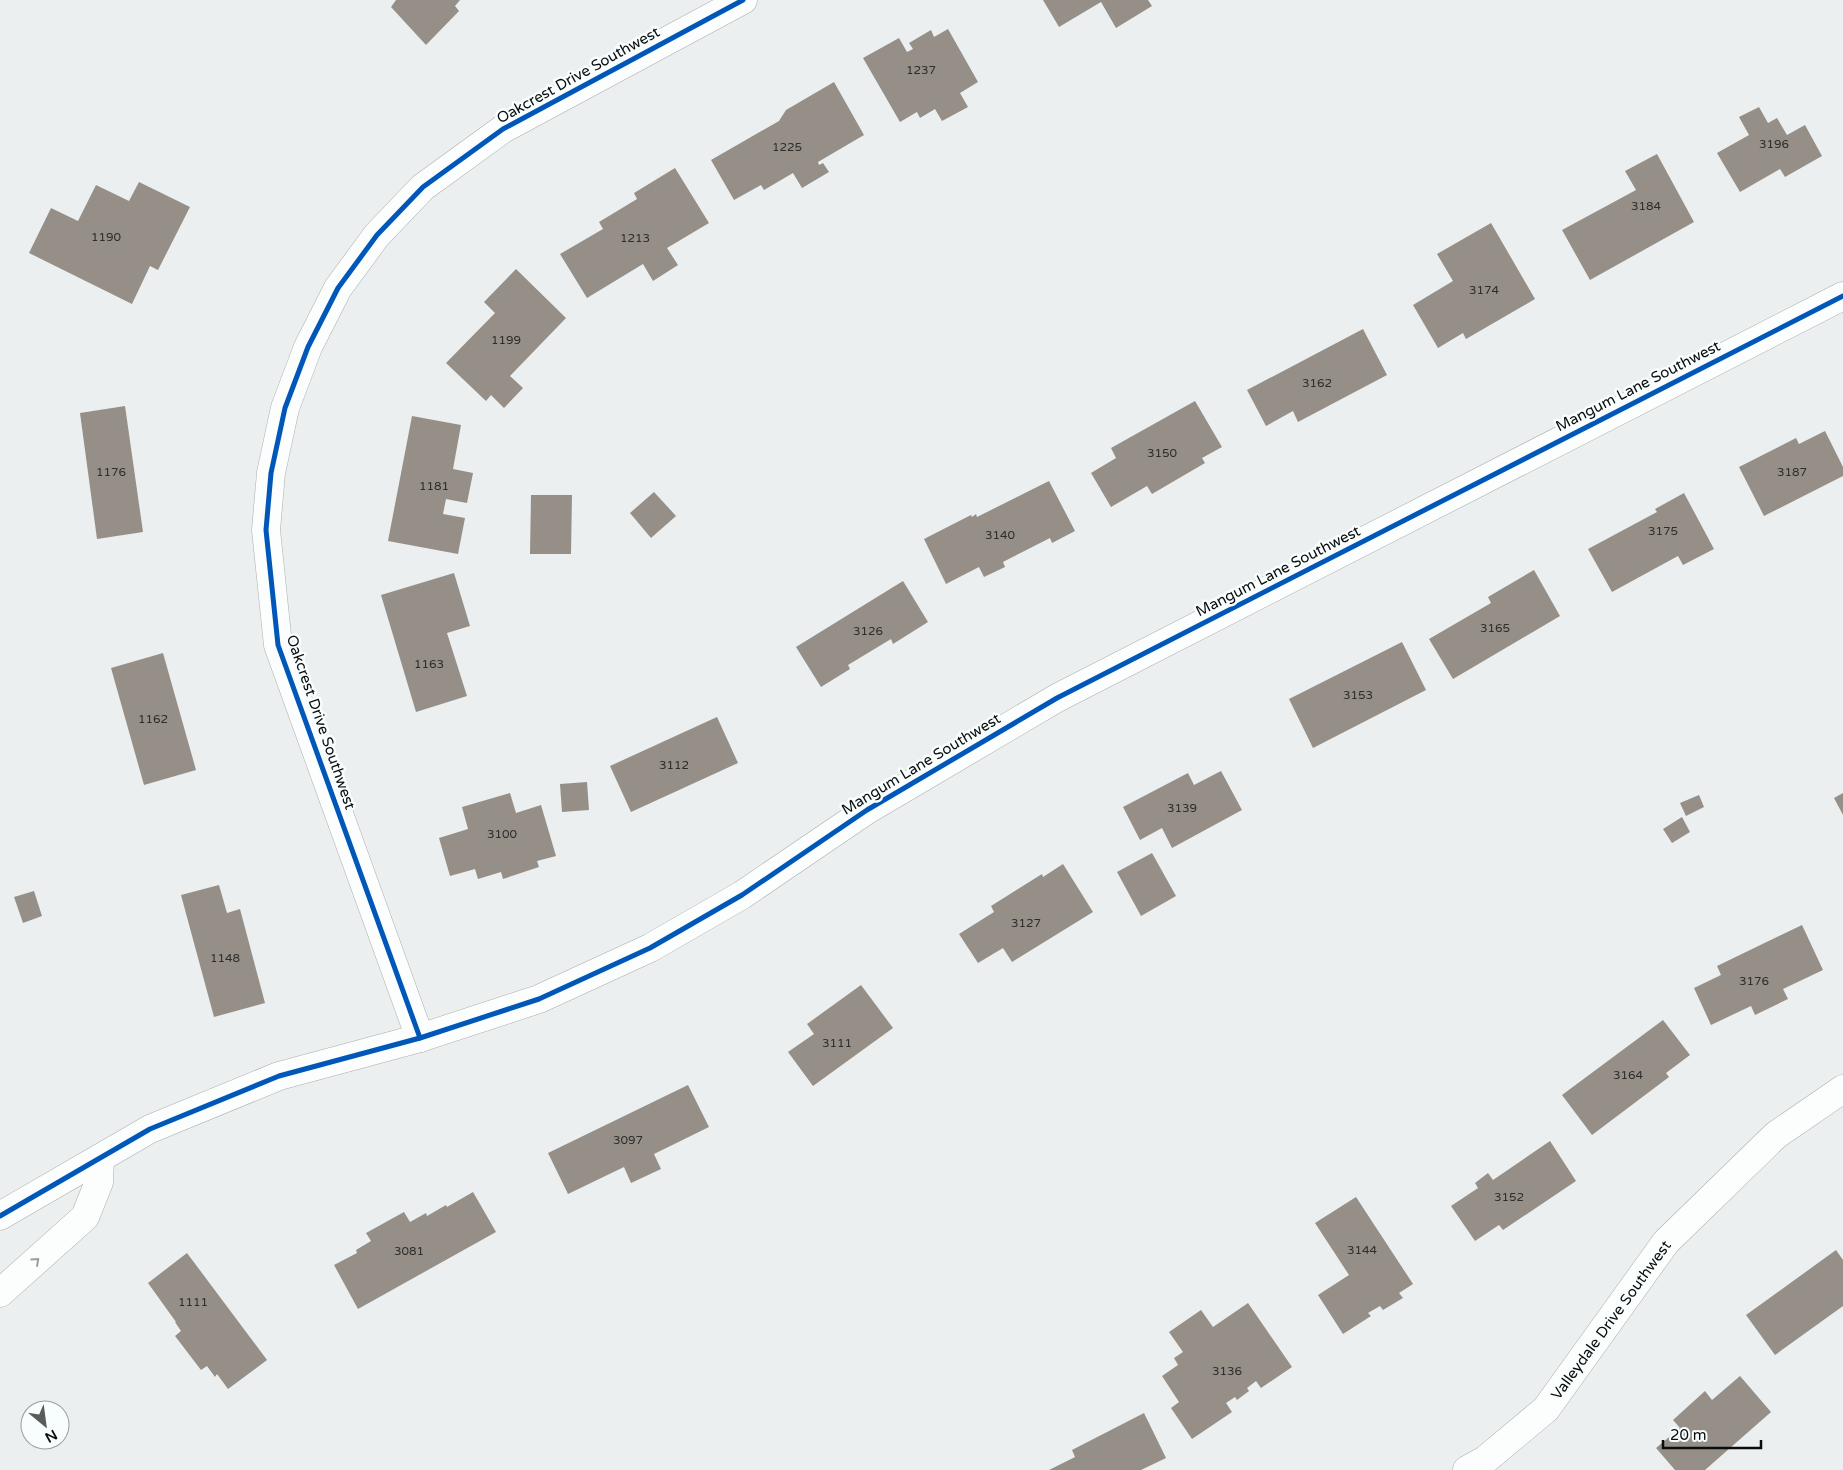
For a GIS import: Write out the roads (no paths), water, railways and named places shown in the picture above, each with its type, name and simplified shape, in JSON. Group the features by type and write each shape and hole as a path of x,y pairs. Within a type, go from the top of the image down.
{"street":[{"name":"Oakcrest Drive Southwest","path":"420,1038 278,645 266,530 271,472 285,408 308,346 338,288 377,235 423,187 503,129 705,9 743,0"},
{"name":"Mangum Lane Southwest","path":"0,1216 150,1129 279,1076 420,1038 539,998 650,948 742,895 866,810 1057,698 1843,296"},
{"name":"Valleydale Drive Southwest","path":"1467,1470 1485,1460 1546,1409 1666,1242 1776,1135 1843,1089"},
{"path":"0,1293 85,1217 100,1182 100,1158"}]}
